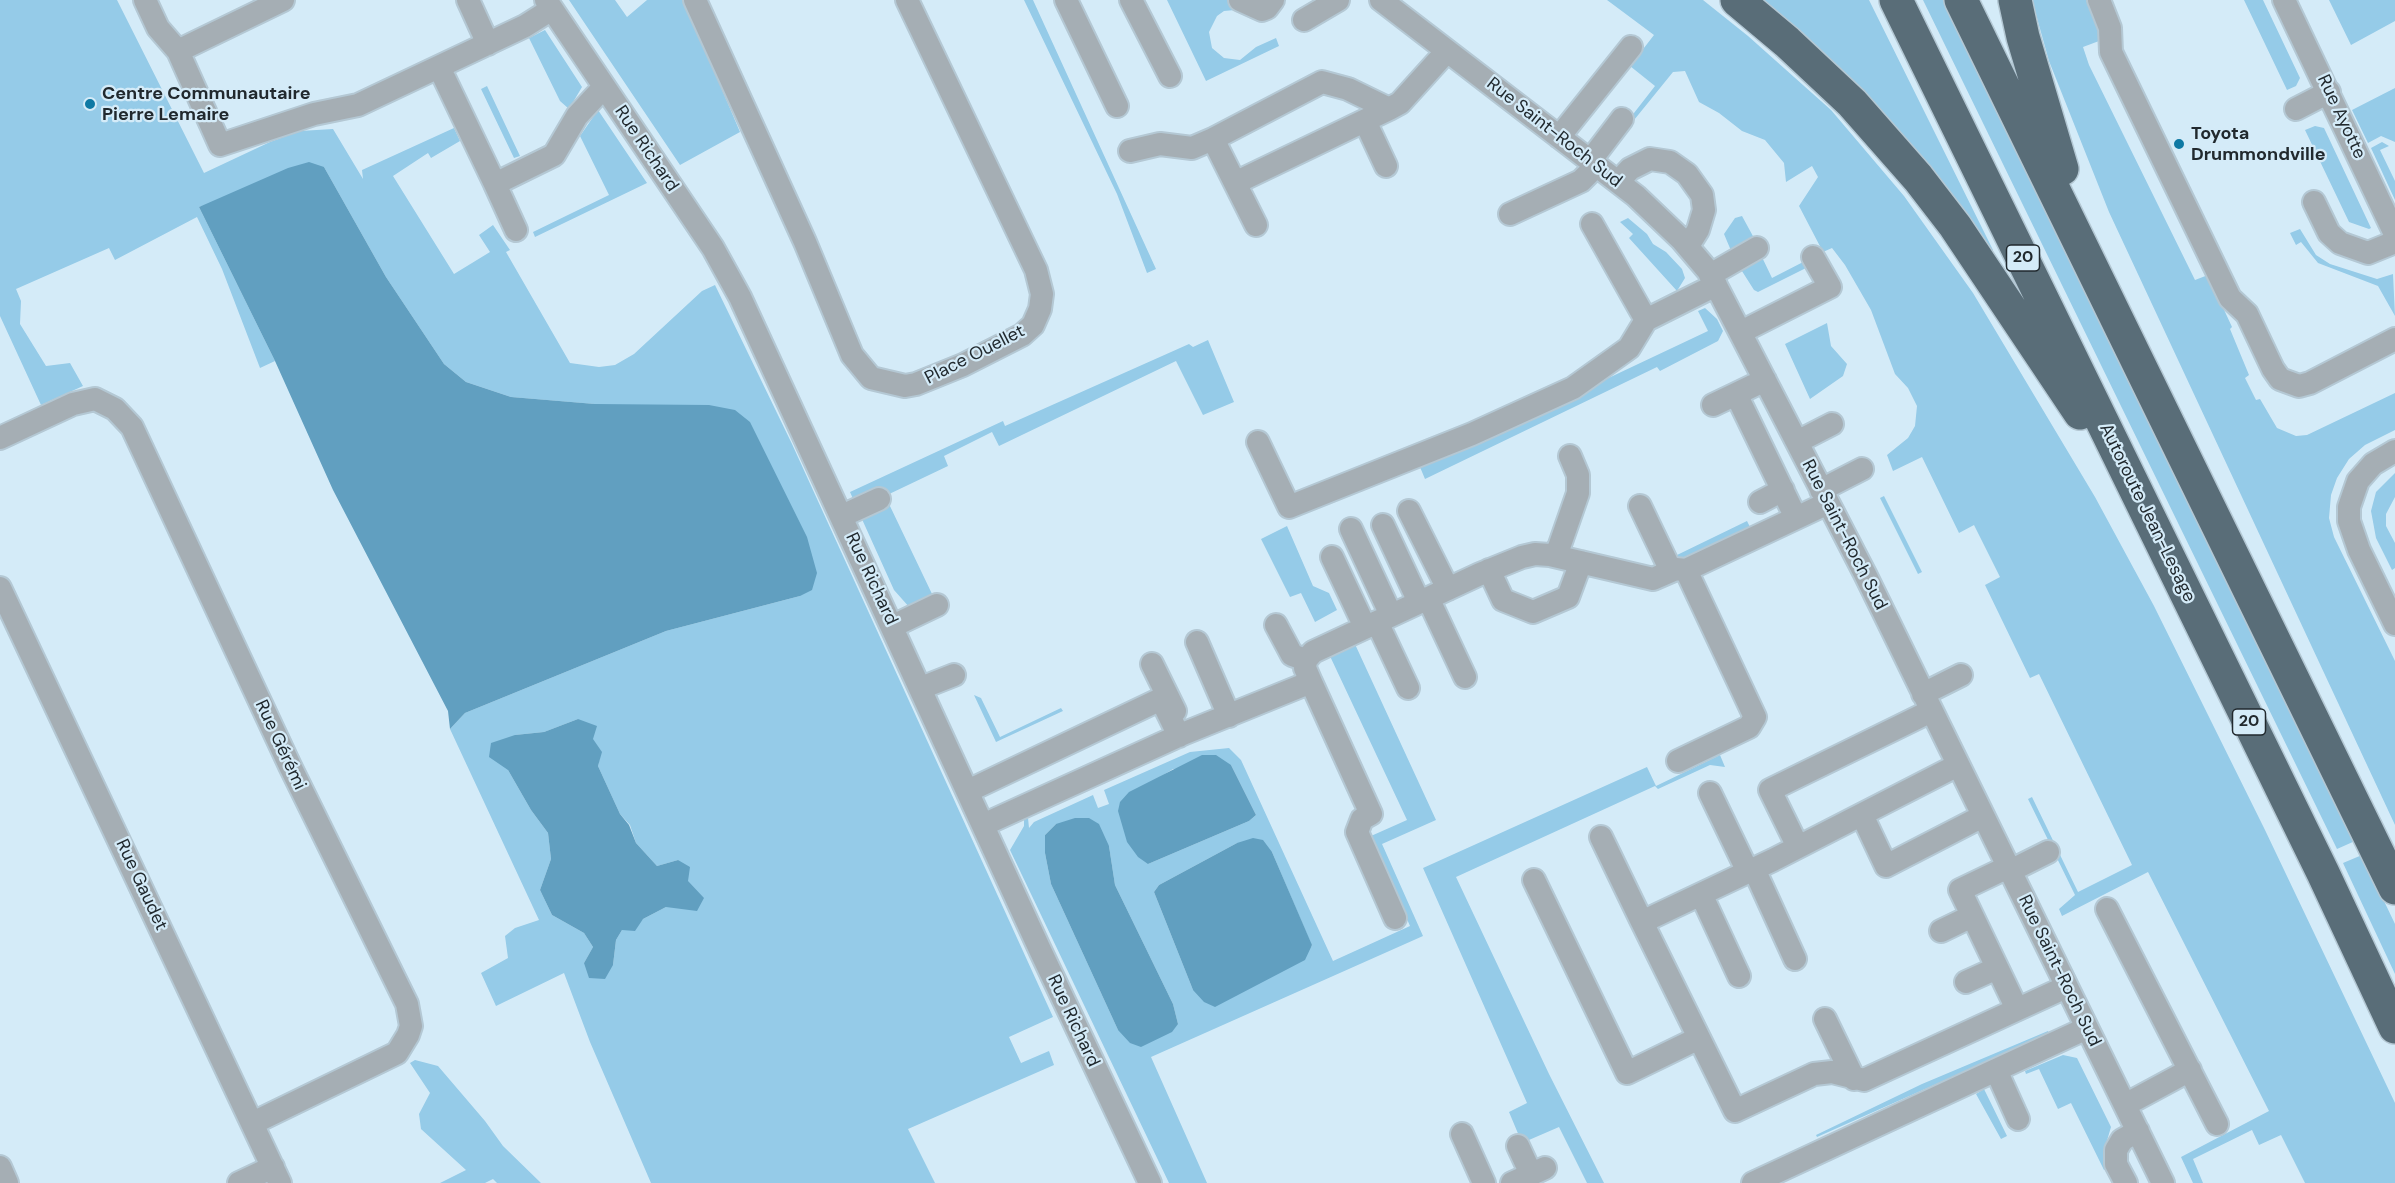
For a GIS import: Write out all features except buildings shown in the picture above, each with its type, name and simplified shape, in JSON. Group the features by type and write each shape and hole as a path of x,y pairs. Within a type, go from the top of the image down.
{"highway":[{"path":"1737,0 1787,42 1852,103 1918,178 1954,226 2149,516"},
{"name":"Autoroute Jean-Lesage","path":"1896,0 2149,516 2395,1027"},
{"path":"1961,0 2395,888"},
{"path":"2014,0 2088,257"}],"street":[{"path":"145,0 158,28 178,51 220,146 314,114 349,109 530,24 549,4"},
{"path":"178,51 283,0"},
{"path":"468,0 488,44"},
{"name":"Place Ouellet","path":"694,0 805,242 852,355 872,378 904,386 916,384 963,365 1022,335 1033,325 1040,309 1042,294 1036,270 907,0"},
{"path":"1066,0 1117,106"},
{"path":"1131,0 1170,76"},
{"path":"1240,0 1262,10 1267,8 1273,0"},
{"path":"1304,20 1338,0"},
{"name":"Rue Saint-Roch Sud","path":"1381,0 1655,212 1688,246 1713,280 1825,496 2163,1183"},
{"path":"2099,0 2110,28 2111,52 2230,298 2247,314 2272,369 2280,379 2299,386 2310,383 2395,339"},
{"name":"Rue Ayotte","path":"2287,1 2395,234"},
{"name":"Rue Richard","path":"549,4 729,277 1150,1183"},
{"path":"1559,137 1631,47"},
{"path":"1235,183 1389,109 1408,97 1447,51"},
{"path":"440,67 516,230"},
{"path":"1130,151 1160,144 1192,148 1322,82 1348,89 1389,109"},
{"path":"495,184 554,154 577,116 604,87"},
{"path":"2296,109 2330,92"},
{"path":"1510,214 1581,181 1622,119"},
{"path":"1365,121 1386,166"},
{"path":"1213,139 1256,225"},
{"path":"1618,182 1630,169 1650,159 1670,162 1687,174 1702,195 1704,210 1698,230 1688,246"},
{"path":"2314,202 2330,233 2340,243 2368,253 2395,242"},
{"path":"1593,224 1646,320"},
{"path":"1258,442 1290,507 1472,434 1574,388 1629,348 1646,320 1713,280 1757,248"},
{"path":"1741,332 1830,287 1813,257"},
{"path":"1713,405 1765,380"},
{"path":"1736,394 1796,518"},
{"name":"Rue Gérémi","path":"0,438 73,404 95,399 106,402 132,427 290,766 407,1004 411,1026 397,1053 253,1123"},
{"path":"1797,442 1832,424"},
{"path":"2395,451 2373,464 2358,481 2349,507 2349,521 2359,550 2395,624"},
{"path":"1556,556 1578,493 1578,475 1570,456"},
{"path":"1759,518 1796,518 1862,469"},
{"path":"1395,918 1357,832 1362,819 1371,814 1305,668 1306,660 1312,652 1489,570 1535,554 1556,556 1653,579 1678,570 1759,518 1783,490"},
{"path":"842,516 879,499"},
{"path":"1640,506 1678,570 1755,717 1749,727 1678,761"},
{"path":"1409,511 1432,596 1465,677"},
{"path":"1383,525 1432,596"},
{"path":"1351,529 1377,621 1408,688"},
{"path":"1332,557 1377,621"},
{"path":"1489,570 1503,600 1533,612 1568,597 1581,562"},
{"name":"Rue Gaudet","path":"2,595 277,1175"},
{"path":"892,626 937,605"},
{"path":"1276,625 1292,655 1306,660"},
{"path":"1197,642 1229,716"},
{"path":"1152,664 1182,734"},
{"path":"921,688 954,675"},
{"path":"1798,847 1770,790 1927,703 1961,675"},
{"path":"983,825 1182,734 1311,682"},
{"path":"968,791 1161,699 1182,734"},
{"path":"1642,922 1751,871 1958,765"},
{"path":"1710,793 1796,959"},
{"path":"1862,815 1886,866 1983,816"},
{"path":"1601,837 1735,1111 1814,1074 1832,1072 1864,1080 2066,987"},
{"path":"2018,1009 1960,890 2049,852"},
{"path":"1534,880 1627,1073 1699,1038"},
{"path":"1701,894 1738,976"},
{"path":"2107,909 2217,1124"},
{"path":"1941,931 1972,916"},
{"path":"1966,982 1997,968"},
{"path":"1825,1019 1854,1079"},
{"path":"1753,1183 2087,1028"},
{"path":"1996,1070 2018,1119"},
{"path":"2125,1105 2190,1070"},
{"path":"2126,1183 2116,1164 2116,1150 2120,1142 2138,1131"},
{"path":"1462,1134 1484,1183"},
{"path":"1518,1146 1530,1175"},
{"path":"0,1167 7,1183"},
{"path":"239,1183 277,1175"}],"shaded area":[{"path":"0,0 117,0 204,173 270,142 300,131 333,129 363,179 362,170 454,128 460,141 431,158 428,153 393,176 454,274 490,252 479,235 493,225 510,250 506,252 570,363 599,367 615,365 634,354 702,291 715,285 792,444 1053,1017 1009,1037 1021,1063 1049,1051 1054,1065 908,1129 935,1183 651,1183 590,1042 564,973 496,1006 481,973 508,958 505,936 515,928 539,920 450,729 465,713 666,631 800,596 595,404 511,397 466,382 444,364 386,277 324,167 199,207 275,361 260,368 222,269 197,217 115,260 109,248 16,289 21,301 20,324 46,366 70,363 83,386 41,405 0,316","holes":["578,719 601,752 598,766 620,814 630,825 636,843 657,866 678,860 688,881 666,907 622,930 616,940 613,965 584,963 593,947 584,933 552,915 540,890 551,859 548,833 531,810 508,770 515,735 544,732"]},
{"path":"569,0 615,0 627,17 647,0 684,0 740,132 680,165"},
{"path":"1024,0 1033,0 1156,269 1147,273 1117,194"},
{"path":"1167,0 1232,0 1235,10 1224,11 1217,16 1209,32 1212,48 1224,58 1240,60 1256,47 1276,38 1279,46 1206,81"},
{"path":"1607,0 1703,0 1748,36 1831,110 1904,196 1973,293 2095,497 2154,606 2265,830 2395,1103 2395,1183 2305,1183 2281,1135 2259,1145 2252,1130 2193,1159 2203,1183 2193,1183 2181,1157 2269,1111 2148,872 2062,916 2059,909 2075,895 2028,799 2032,797 2078,892 2132,865 2039,674 2030,678 1985,585 2000,577 1974,525 1959,533 1922,457 1893,471 1887,455 1908,438 1915,426 1917,406 1908,388 1895,374 1871,310 1845,265 1832,248 1823,252 1799,206 1818,177 1812,166 1786,182 1784,163 1765,140 1742,131 1719,113 1699,102 1685,71 1673,72 1630,125 1627,122 1655,86 1630,66 1654,35"},
{"path":"1756,0 1869,0 1993,250 1986,252"},
{"path":"1923,0 1944,0 2355,841 2337,849"},
{"path":"2032,0 2086,0 2101,29 2099,41 2083,47 2089,65 2195,280 2208,275 2232,327 2230,329 2249,375 2245,378 2256,400 2260,399 2277,428 2296,436 2307,435 2395,393 2395,430 2365,445 2349,459 2337,478 2331,495 2329,518 2334,537 2395,661 2395,825 2109,212 2049,61"},
{"path":"2244,0 2263,0 2300,78 2296,86 2287,90"},
{"path":"2329,0 2395,0 2395,21 2351,45"},
{"path":"545,30 582,87 569,109 560,101 529,38"},
{"path":"487,86 520,156 514,158 481,89"},
{"path":"2395,88 2395,142 2381,136 2368,143 2352,110"},
{"path":"598,110 647,183 535,237 533,232 609,195 580,136"},
{"path":"2315,126 2324,128 2371,228 2349,222 2305,130"},
{"path":"2382,142 2389,146 2380,150 2395,181 2395,200 2371,148"},
{"path":"309,162 324,167 386,277 444,364 466,382 511,397 595,404 709,405 735,410 750,422 807,537 817,573 812,590 800,596 666,631 465,713 450,729 448,711 333,490 275,361 199,207 288,168"},
{"path":"1742,216 1754,238 1732,253 1724,234 1735,218"},
{"path":"1628,218 1682,269 1685,278 1677,291 1629,238 1633,234 1620,222"},
{"path":"2300,229 2316,255 2330,264 2377,279 2393,274 2395,316 2378,286 2318,263 2301,242 2296,245 2290,233"},
{"path":"1760,253 1772,278 1807,260 1810,266 1758,292 1754,290 1740,268"},
{"path":"1705,308 1717,319 1723,331 1718,341 1660,371 1657,367 1425,479 1420,467 1708,331 1698,311"},
{"path":"1827,323 1831,346 1847,364 1843,376 1810,399 1785,344"},
{"path":"1208,340 1234,402 1203,415 1176,361 999,446 992,432 944,456 948,466 885,496 854,501 850,492 1003,421 1005,426 1189,344 1193,347"},
{"path":"2395,473 2395,497 2386,514 2386,526 2395,543 2395,568 2392,570 2376,538 2371,511 2376,492"},
{"path":"1884,496 1922,572 1918,574 1880,498"},
{"path":"889,504 933,596 910,608 894,590 861,517"},
{"path":"1747,521 1750,527 1680,561 1677,555"},
{"path":"1287,526 1313,586 1329,593 1337,610 1315,622 1301,593 1290,597 1261,539"},
{"path":"1354,642 1436,820 1382,844 1423,936 1151,1057 1207,1183 1169,1183 1010,850 1024,826 1024,820 1028,818 1029,828 1034,822 1093,795 1098,808 1109,804 1104,790 1190,752 1229,748 1241,760 1333,961 1410,926 1371,836 1407,820 1329,654","holes":["1231,765 1256,815 1249,821 1148,864 1160,777 1173,769","1056,824 1109,846 1115,885 1173,1004 1178,1024 1118,1030 1051,884 1045,853 1045,835","1237,843 1272,852 1312,946 1193,990 1154,892 1159,885"]},
{"path":"974,695 981,698 1000,737 1061,708 1063,711 996,742"},
{"path":"578,719 597,726 593,739 602,752 598,766 636,843 657,866 678,860 690,867 688,881 704,898 697,911 666,907 643,919 635,931 622,930 616,940 613,965 605,979 589,978 584,963 593,947 584,933 552,915 540,890 551,859 548,833 531,810 508,770 489,757 491,743 515,735 544,732"},
{"path":"1202,755 1216,755 1231,765 1256,815 1249,821 1148,864 1138,857 1127,842 1118,811 1120,802 1129,792"},
{"path":"1720,755 1725,767 1710,765 1658,789 1655,786 1456,877 1549,1074 1604,1183 1587,1183 1559,1127 1522,1143 1509,1112 1527,1103 1423,868 1647,767 1656,786"},
{"path":"1075,818 1089,818 1099,824 1109,846 1115,885 1173,1004 1178,1024 1172,1032 1141,1047 1130,1043 1118,1030 1051,884 1045,853 1045,835 1056,824"},
{"path":"1253,838 1263,840 1272,852 1312,945 1305,960 1215,1007 1204,1002 1193,990 1154,892 1159,885 1237,843"},
{"path":"2362,855 2395,924 2395,974 2343,863"},
{"path":"2048,1031 2049,1034 1817,1137 1816,1135 1922,1084"},
{"path":"2063,1055 2077,1058 2111,1127 2106,1144 2108,1168 2104,1170 2071,1103 2058,1109 2039,1069 2026,1074 2025,1071"},
{"path":"415,1060 438,1066 503,1146 541,1183 497,1183 493,1179 485,1183 440,1183 466,1170 421,1129 419,1114 430,1093 410,1063"},
{"path":"1984,1089 2007,1136 2001,1139 1976,1094"}],"place":[{"name":"Centre Communautaire Pierre Lemaire","path":"90,104"},
{"name":"Toyota Drummondville","path":"2179,144"}]}
